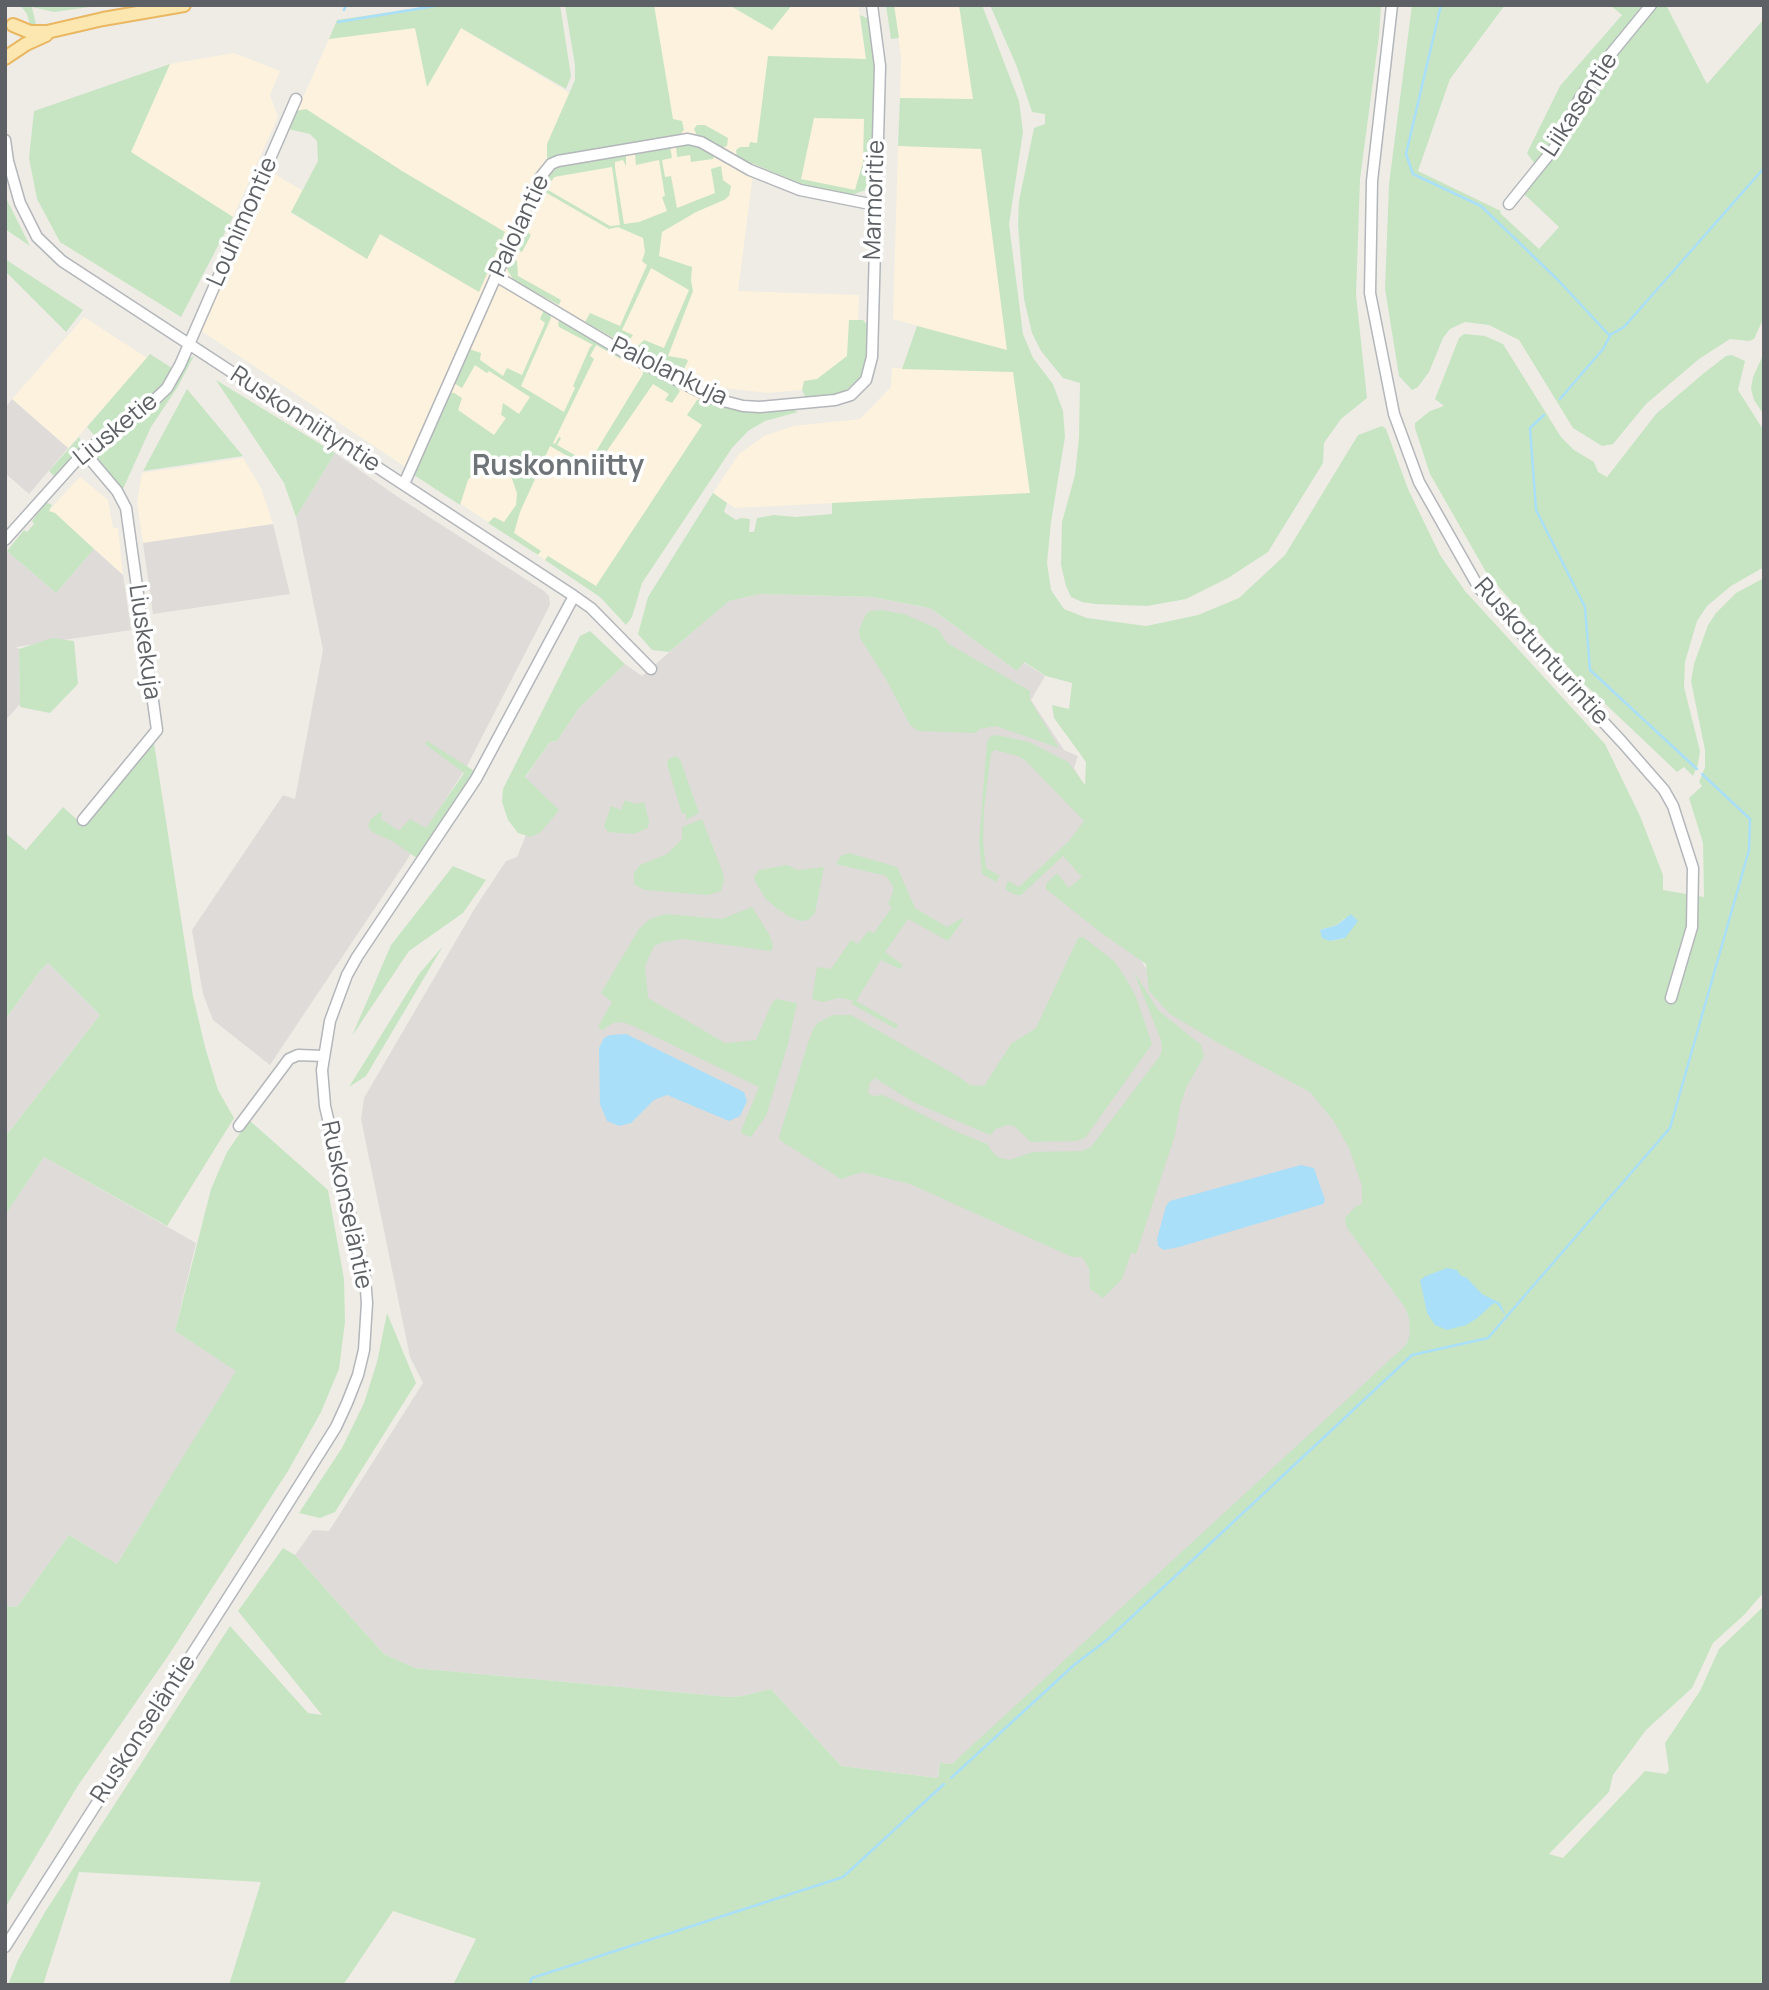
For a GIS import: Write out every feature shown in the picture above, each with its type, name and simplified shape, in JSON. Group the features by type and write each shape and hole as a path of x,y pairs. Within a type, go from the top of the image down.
{"main road":[{"path":"8,20 30,32 60,29 184,5"},
{"path":"8,20 16,40 8,56"},
{"path":"8,56 26,44 60,29"}],"street":[{"name":"Marmoritie","path":"856,391 869,374 872,357 880,66 872,5"},
{"name":"Ruskotunturintie","path":"1392,5 1371,181 1370,293 1394,414 1419,482 1479,588 1622,742 1664,790 1673,806 1693,868 1692,927 1671,998"},
{"name":"Liikasentie","path":"1509,204 1555,147 1580,98 1610,55 1651,5"},
{"name":"Louhimontie","path":"189,345 296,99"},
{"name":"Palolantie","path":"404,484 543,172 551,164 688,139 701,142 750,170 800,190 875,205"},
{"name":"Ruskonniityntie","path":"5,140 20,203 37,237 62,261 574,596 591,608 651,669"},
{"name":"Palolankuja","path":"496,276 636,360 712,398 743,406 775,407 835,401 856,391"},
{"name":"Liusketie","path":"5,540 84,452 158,398 167,388 189,345"},
{"name":"Liuskekuja","path":"83,820 157,730 125,508 117,491 84,452"},
{"name":"Ruskonseläntie","path":"5,1947 336,1427 358,1375 366,1327 365,1278 325,1106 322,1070 330,1021 347,975 477,779 574,596"},
{"path":"239,1126 289,1059 298,1055 324,1056"}],"shaded area":[{"path":"654,5 729,5 772,30 792,5 858,5 866,59 768,57 738,291 859,295 857,351 823,388 768,393 724,388 714,404 702,399 702,425 596,586 548,556 545,560 200,330 270,171 303,191 291,213 367,258 379,234 479,291 402,171 306,109 297,111 329,39 415,28 428,86 461,28 571,94 674,131"},
{"path":"894,5 959,5 973,100 900,98 901,57"},
{"path":"234,53 280,71 270,95 278,117 233,217 130,152 170,64"},
{"path":"814,118 865,119 863,162 856,190 801,180"},
{"path":"898,146 981,148 1007,351 893,319"},
{"path":"84,317 147,358 68,448 12,399"},
{"path":"892,368 1013,372 1030,493 735,508 713,493 739,454 764,436 793,426 860,419 891,387"},
{"path":"12,399 68,448 29,494 5,473 5,408"},
{"path":"335,453 544,591 549,596 550,605 467,766 270,1065 213,1020 203,994 192,930 283,795 295,799 323,650 296,517"},
{"path":"243,458 261,488 273,524 143,543 137,502 142,473"},
{"path":"80,477 108,500 113,528 118,528 123,575 55,513 48,511"},
{"path":"273,524 290,594 153,614 143,543"},
{"path":"94,549 123,575 131,630 16,647 19,649 20,704 5,721 5,553 7,551 56,593"},
{"path":"760,594 872,597 930,608 1017,671 1023,662 1045,676 1031,700 1064,750 1078,756 1074,768 1096,805 1100,897 1166,999 1303,1083 1333,1111 1447,1357 952,1764 940,1763 938,1778 841,1766 771,1689 729,1697 415,1668 384,1654 295,1555 313,1530 329,1531 423,1383 410,1357 361,1119 364,1098 475,908 506,861 517,857 526,835 551,803 525,778 550,742 557,741 579,708 625,664 642,676 728,601"},
{"path":"48,963 100,1015 5,1137 5,1020"},
{"path":"44,1157 196,1243 175,1331 237,1371 117,1564 69,1535 17,1607 5,1606 5,1210 7,1211"}],"green space":[{"path":"20,5 104,5 54,12 32,7 37,29 31,29 27,14"},
{"path":"437,5 560,5 571,76 566,89 461,28 427,87 415,28 329,39 337,20"},
{"path":"565,5 654,5 673,119 682,121 684,130 679,136 547,158 547,144 575,80"},
{"path":"729,5 792,5 772,30"},
{"path":"886,5 894,5 899,38 891,39"},
{"path":"959,5 982,5 1019,101 1023,132 1009,224 1023,334 1033,358 1053,384 1063,411 1065,437 1047,563 1051,590 1064,609 1087,618 1146,626 1198,615 1239,598 1285,555 1358,435 1382,426 1386,429 1408,489 1440,555 1465,591 1605,744 1640,816 1663,875 1663,890 1704,897 1703,843 1689,798 1702,786 1699,782 1705,767 1705,750 1691,681 1694,664 1708,625 1716,613 1736,593 1764,578 1764,1592 1744,1615 1713,1643 1692,1688 1646,1730 1613,1775 1609,1792 1549,1854 1563,1858 1645,1771 1666,1774 1669,1770 1665,1743 1700,1691 1719,1649 1764,1606 1764,1985 453,1985 476,1939 393,1911 343,1985 229,1985 261,1882 79,1872 43,1985 8,1985 18,1960 45,1912 230,1626 308,1713 322,1715 238,1611 283,1548 295,1555 384,1654 415,1668 729,1697 771,1689 841,1766 938,1778 940,1763 952,1764 1407,1344 1410,1333 1406,1309 1346,1226 1345,1218 1355,1207 1362,1204 1362,1186 1349,1148 1333,1120 1310,1092 1170,1014 1149,991 1146,964 1046,889 1046,884 1057,873 1069,888 1082,877 1063,856 1021,895 1015,895 1005,889 1008,881 1019,887 1069,841 1084,821 1026,761 995,750 991,753 983,842 986,868 1000,876 996,882 982,874 979,842 987,742 991,736 1029,742 1068,762 1085,785 1086,762 1054,718 1052,705 1069,709 1072,683 1046,676 1024,662 1017,671 930,608 872,597 760,594 729,601 669,652 652,650 638,634 648,597 713,493 727,503 724,512 736,520 750,519 749,532 754,532 757,518 832,514 832,503 1030,493 1013,372 902,369 917,326 1007,350 981,149 898,146 900,98 973,99","holes":["1345,918 1345,938 1330,941 1320,930 1337,925"]},
{"path":"990,5 1381,5 1360,179 1356,295 1367,398 1341,419 1324,443 1323,463 1268,552 1228,578 1186,599 1147,606 1095,604 1071,597 1066,586 1061,565 1062,522 1075,475 1080,383 1063,378 1041,351 1032,333 1024,299 1018,225 1019,201 1034,128 1045,124 1045,114 1032,112 1017,67"},
{"path":"1412,5 1505,5 1450,79 1418,171 1501,211 1500,213 1539,249 1559,227 1523,193 1541,173 1527,153 1560,86 1622,15 1610,5 1666,5 1707,84 1764,19 1764,317 1754,339 1730,339 1699,359 1646,404 1613,444 1602,446 1573,428 1519,340 1489,325 1465,322 1450,329 1443,338 1429,372 1418,387 1412,390 1399,376 1385,289 1389,184"},
{"path":"860,15 869,19 875,65 872,174 866,190 851,195 806,186 737,157 736,150 740,147 749,147 750,142 757,143 768,56 866,59","holes":["814,118 864,119 863,162 855,190 801,179"]},
{"path":"170,64 131,152 233,217 181,317 60,242 37,199 29,158 34,111"},
{"path":"306,109 402,171 505,232 479,292 380,234 367,259 291,212 318,161 317,141 310,134 288,129 297,111"},
{"path":"697,125 705,125 728,138 727,146 721,148 697,136 694,129"},
{"path":"676,145 702,147 714,156 713,159 691,162 690,155 677,157"},
{"path":"670,146 672,158 662,160 665,177 671,176 677,208 715,193 711,169 721,166 723,180 731,186 729,196 724,200 696,212 662,232 659,256 692,267 693,291 668,356 688,361 681,375 635,349 644,340 664,348 689,290 651,268 622,330 633,335 626,345 585,322 590,313 620,326 647,265 642,261 645,252 643,238 618,227 609,229 545,192 536,210 533,206 541,186 545,186 610,226 620,225 612,167 554,177 552,181 545,178 554,167 563,163 626,154 626,166 623,160 615,162 624,224 639,222 667,211 662,197 665,196 659,160 636,165 635,154 636,151"},
{"path":"5,196 30,246 5,229"},
{"path":"528,216 532,216 526,231 531,235 522,252 513,248"},
{"path":"5,259 83,310 66,332 5,271"},
{"path":"509,259 517,261 518,276 561,300 559,305 514,281 507,269"},
{"path":"544,310 550,312 551,318 521,386 564,412 593,345 559,327 560,319 631,358 630,364 596,345 590,356 594,359 553,443 561,438 557,445 589,463 643,374 638,367 641,365 674,383 680,391 672,403 665,400 669,394 653,384 600,461 596,459 588,468 550,446 520,512 514,533 541,551 538,555 488,523 494,517 504,522 516,505 517,493 508,468 494,461 484,462 468,480 460,505 414,475 449,393 462,398 458,410 494,435 506,418 501,415 503,403 519,414 530,397 489,371 487,373 475,365 462,388 454,383 469,349 481,353 480,360 503,376 507,368 522,375 545,323 540,319"},
{"path":"849,320 863,320 868,326 866,363 861,377 843,393 806,398 802,390 804,381 817,379 847,356"},
{"path":"1464,334 1485,336 1503,344 1561,437 1574,450 1594,462 1598,472 1607,477 1656,414 1704,373 1726,356 1732,355 1745,361 1738,390 1764,431 1764,567 1731,586 1707,606 1697,621 1685,662 1684,687 1700,751 1693,776 1684,767 1677,772 1577,677 1486,572 1430,474 1415,423 1430,411 1444,406 1435,399 1459,338"},
{"path":"1764,353 1764,415 1754,400 1751,389 1753,377"},
{"path":"150,354 172,368 162,385 143,403 94,435 87,427"},
{"path":"194,356 151,427 122,491 98,461 95,454 97,447 152,410 165,396 187,360"},
{"path":"216,380 335,453 296,517 284,483"},
{"path":"187,389 243,456 143,471"},
{"path":"702,399 743,411 798,412 765,421 748,431 732,448 642,583 632,617 626,625 600,597 545,560 548,556 596,586 702,425 687,415 697,400"},
{"path":"79,437 83,445 54,476 49,471"},
{"path":"46,502 52,505 49,511 55,513 94,549 56,593 7,551 24,530 27,532 34,524 32,521"},
{"path":"880,610 904,614 938,629 947,643 1030,691 1030,700 1059,748 996,726 979,729 976,733 918,731 910,725 886,679 860,638 859,630 866,614"},
{"path":"590,631 625,664 579,708 557,741 550,742 525,777 559,810 541,832 531,837 518,833 508,820 502,802 503,789 580,636"},
{"path":"52,638 74,641 78,684 50,713 20,707 19,649"},
{"path":"427,741 476,772 419,856 415,857 394,842 372,832 368,826 371,819 380,812 383,813 380,818 399,831 410,819 426,828 464,773 425,744"},
{"path":"154,743 193,996 218,1090 234,1118 167,1226 44,1157 7,1212 5,1137 100,1015 48,963 5,1020 5,833 26,850 63,807 84,826"},
{"path":"675,756 680,759 699,813 686,820 686,813 682,814 667,764 668,760"},
{"path":"625,800 636,804 644,802 648,828 633,834 608,832 604,826 611,806 621,810"},
{"path":"702,819 723,873 721,891 708,895 644,890 634,884 634,873 640,865 667,854 682,839 682,827"},
{"path":"849,853 897,867 915,908 947,927 962,918 963,920 948,941 908,919 885,952 903,965 900,969 881,960 856,1001 898,1025 896,1029 852,1004 852,1000 839,998 823,1002 812,999 817,967 831,969 851,940 858,944 868,931 874,933 892,907 888,904 893,886 886,876 836,864 841,856"},
{"path":"787,865 798,870 824,867 815,913 808,920 800,921 775,907 765,898 755,881 754,877 759,870"},
{"path":"453,866 486,880 463,913 409,951 352,1036 391,945"},
{"path":"752,907 770,936 773,946 771,951 683,939 654,946 645,966 648,998 725,1043 756,1040 776,999 797,1003 788,1044 766,1116 751,1137 741,1131 759,1087 631,1025 621,1022 613,1023 602,1030 598,1027 612,1002 601,993 639,929 650,919 665,914 722,919"},
{"path":"1083,937 1115,962 1128,982 1152,1044 1085,1138 1076,1141 1031,1142 1014,1126 1007,1125 996,1129 990,1135 913,1102 875,1078 870,1082 868,1093 872,1096 883,1095 987,1144 1000,1158 1010,1160 1033,1152 1082,1151 1091,1147 1160,1056 1162,1049 1161,1040 1134,972 1158,1010 1201,1045 1204,1056 1186,1088 1175,1135 1136,1254 1131,1253 1122,1279 1103,1298 1090,1289 1089,1268 1082,1257 1072,1257 910,1184 862,1172 841,1179 781,1141 779,1137 808,1043 819,1022 833,1015 851,1015 970,1085 984,1086 1011,1044 1036,1028 1078,938"},
{"path":"443,946 366,1076 349,1087 419,974"},
{"path":"249,1120 328,1190 344,1279 345,1322 339,1369 321,1412 288,1471 168,1656 77,1787 5,1908 5,1606 17,1607 69,1535 117,1564 236,1371 175,1331 211,1189 227,1152"},
{"path":"387,1313 416,1383 335,1512 320,1518 299,1513 342,1448 364,1403 377,1362"}],"water":[{"path":"1351,914 1358,921 1345,938 1330,941 1322,938 1320,930 1337,925"},
{"path":"626,1034 744,1092 747,1101 740,1116 729,1121 667,1095 654,1100 631,1123 619,1126 607,1121 600,1104 599,1048 604,1038"},
{"path":"1301,1165 1314,1168 1325,1200 1323,1204 1179,1247 1164,1250 1158,1246 1157,1239 1166,1206 1170,1201"},
{"path":"1447,1268 1457,1270 1482,1294 1500,1303 1506,1316 1494,1303 1466,1325 1447,1330 1435,1325 1427,1313 1420,1280"}],"waterway":[{"path":"344,10 346,5"},
{"path":"338,22 441,5"},
{"path":"1441,5 1406,154 1413,174 1481,206 1558,280 1610,336 1603,349 1560,399"},
{"path":"1610,335 1624,327 1764,168"},
{"path":"1544,415 1530,428 1536,510 1585,607 1590,670 1697,769"},
{"path":"951,1778 1074,1665 1108,1639 1412,1355 1488,1338 1670,1128 1749,850 1750,819 1702,774"},
{"path":"529,1985 532,1978 843,1877 944,1784"}],"district":[{"name":"Ruskonniitty","path":"558,467"}]}
